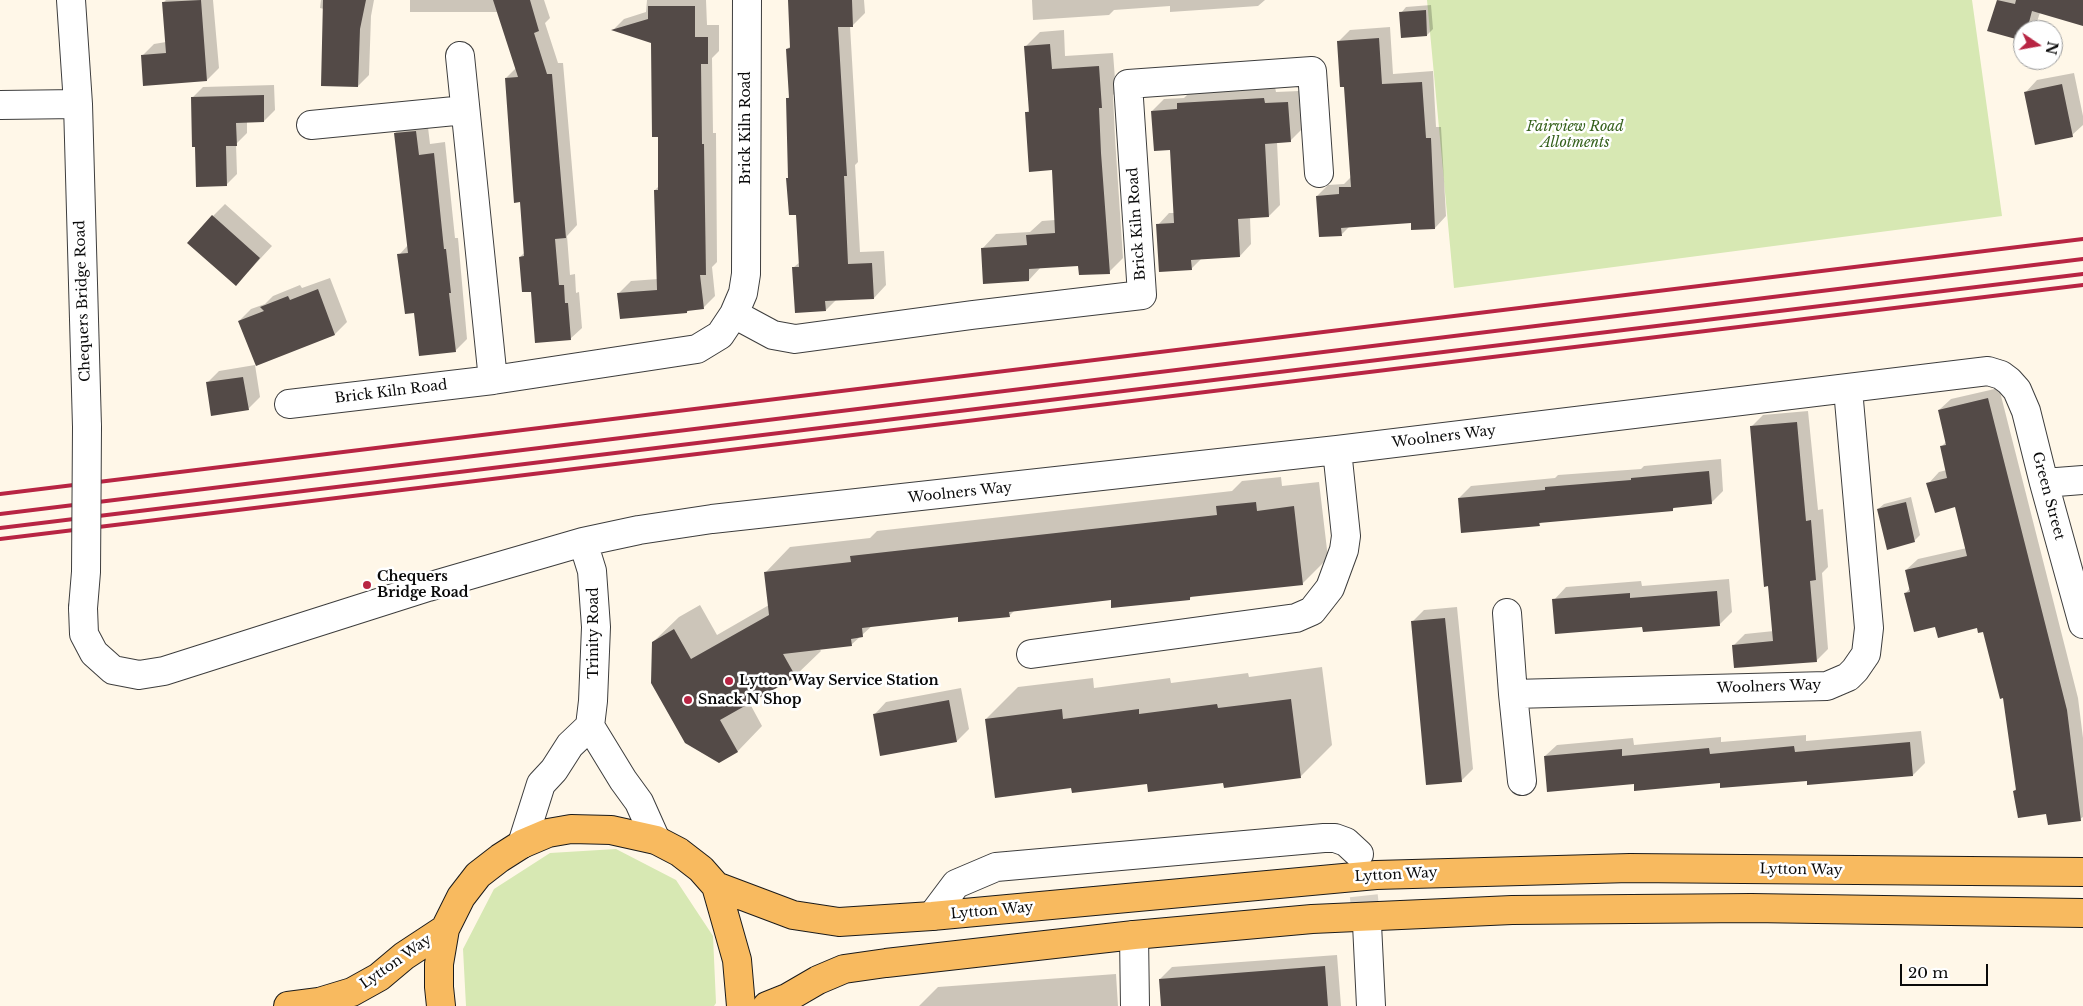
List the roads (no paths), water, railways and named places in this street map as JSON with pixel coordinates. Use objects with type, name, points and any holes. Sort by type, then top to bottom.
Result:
[{"type":"main road","name":"Lytton Way","points":[[441,1006],[438,987],[439,964],[445,929],[461,898],[478,875],[522,844],[548,833],[578,829],[611,830],[656,840],[679,852],[701,869],[716,886],[737,960],[741,1006]]},
{"type":"main road","name":"Lytton Way","points":[[716,886],[793,915],[820,920],[862,922],[1386,874],[1630,868],[2083,872]]},
{"type":"main road","points":[[767,1006],[844,969],[930,957],[1134,935],[1312,919],[1512,910],[1751,908],[2083,913]]},
{"type":"main road","name":"Lytton Way","points":[[288,1006],[318,1002],[352,992],[380,977],[404,956],[445,929]]},
{"type":"street","name":"Chequers Bridge Road","points":[[71,0],[78,104],[87,427],[86,572],[83,608],[84,634],[94,653],[113,670],[139,675],[164,671],[428,587],[583,542]]},
{"type":"street","name":"Brick Kiln Road","points":[[290,404],[494,380],[697,349],[720,335],[734,314],[743,293],[746,274],[747,0]]},
{"type":"street","points":[[460,56],[494,380]]},
{"type":"street","name":"Brick Kiln Road","points":[[734,314],[758,328],[773,334],[796,339],[972,315],[1142,295],[1128,84],[1312,71],[1319,173]]},
{"type":"street","points":[[0,105],[78,104]]},
{"type":"street","points":[[311,125],[465,110]]},
{"type":"street","name":"Woolners Way","points":[[583,542],[639,530],[712,519],[1338,450],[1848,389],[1981,371],[2001,374]]},
{"type":"street","name":"Green Street","points":[[2001,374],[2017,390],[2026,411],[2083,624]]},
{"type":"street","name":"Woolners Way","points":[[1513,694],[1827,686],[1848,677],[1866,654],[1869,628],[1848,389]]},
{"type":"street","points":[[1031,654],[1296,618],[1312,611],[1330,588],[1344,550],[1346,536],[1338,450]]},
{"type":"street","points":[[2044,484],[2083,480]]},
{"type":"street","name":"Trinity Road","points":[[583,542],[592,571],[596,628],[590,726]]},
{"type":"street","points":[[1507,613],[1522,781]]},
{"type":"street","points":[[522,844],[541,784],[554,770],[570,746],[590,726],[623,780],[639,802],[656,840]]},
{"type":"street","points":[[932,916],[956,884],[996,867],[1324,838],[1336,838],[1346,842],[1359,854]]},
{"type":"street","points":[[1367,924],[1371,1006]]},
{"type":"street","points":[[1134,935],[1135,1006]]},
{"type":"tunnel","points":[[1359,854],[1367,924]]},
{"type":"railway","points":[[0,494],[2083,239]]},
{"type":"railway","points":[[0,514],[2083,259]]},
{"type":"railway","points":[[0,528],[2083,274]]},
{"type":"railway","points":[[0,539],[2083,285]]},
{"type":"place","name":"Chequers Bridge Road","points":[[367,585]]},
{"type":"place","name":"Lytton Way Service Station","points":[[729,681]]},
{"type":"place","name":"Snack N Shop","points":[[688,700]]},
{"type":"park label","name":"Fairview Road Allotments","points":[[1575,136]]}]
